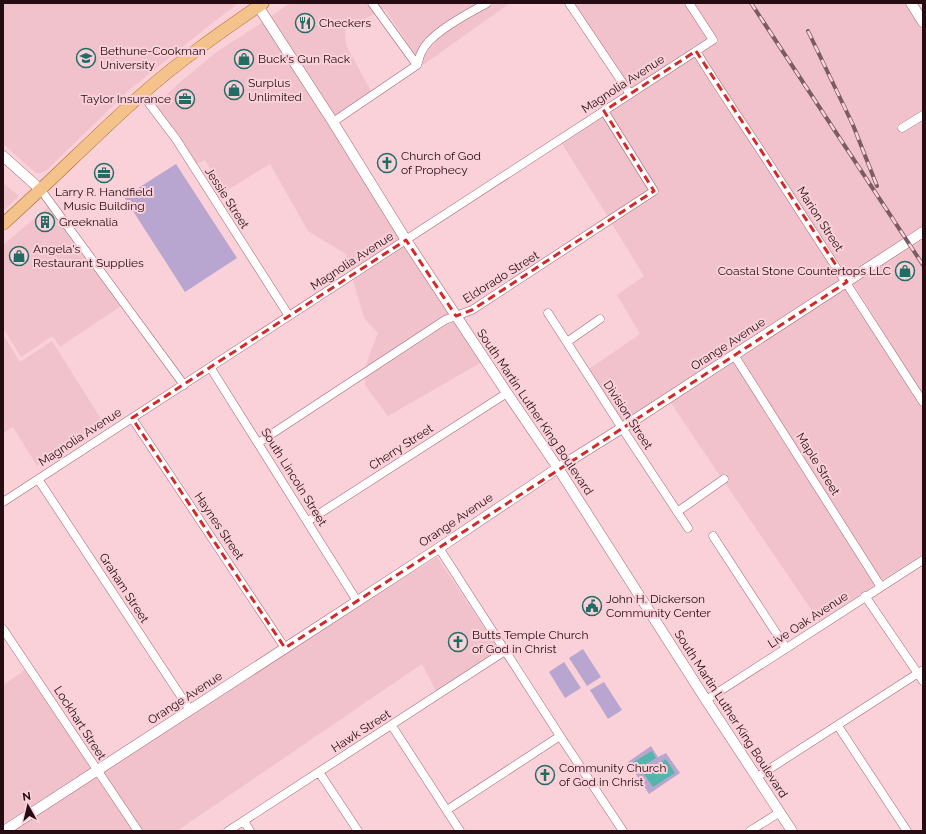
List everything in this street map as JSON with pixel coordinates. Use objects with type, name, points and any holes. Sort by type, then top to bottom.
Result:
[{"type":"main road","points":[[3,224],[142,94],[202,46],[259,4]]},
{"type":"street","points":[[372,3],[418,65]]},
{"type":"street","points":[[333,122],[418,65],[421,52],[429,42],[444,29],[487,3]]},
{"type":"street","points":[[569,3],[630,94]]},
{"type":"street","name":"Magnolia Avenue","points":[[3,502],[713,40],[689,3]]},
{"type":"street","points":[[911,3],[923,22]]},
{"type":"street","name":"South Martin Luther King Boulevard","points":[[259,4],[406,240],[558,468],[706,700],[792,831]]},
{"type":"street","name":"Marion Street","points":[[696,51],[720,91],[747,129],[847,282],[923,402]]},
{"type":"street","name":"Jessie Street","points":[[142,94],[176,140],[289,316]]},
{"type":"street","name":"Eldorado Street","points":[[258,443],[445,320],[472,310],[654,191],[604,111]]},
{"type":"street","points":[[902,128],[923,115]]},
{"type":"street","points":[[3,156],[40,190],[184,385]]},
{"type":"street","name":"Orange Avenue","points":[[4,831],[439,548],[558,468],[923,232]]},
{"type":"street","name":"Division Street","points":[[548,313],[688,528]]},
{"type":"street","points":[[567,342],[600,320]]},
{"type":"street","name":"Maple Street","points":[[734,355],[881,587]]},
{"type":"street","name":"South Lincoln Street","points":[[210,367],[357,601]]},
{"type":"street","name":"Cherry Street","points":[[308,521],[507,392]]},
{"type":"street","name":"Haynes Street","points":[[132,418],[286,648]]},
{"type":"street","name":"Graham Street","points":[[38,479],[190,710]]},
{"type":"street","points":[[677,512],[724,479]]},
{"type":"street","points":[[712,536],[786,648]]},
{"type":"street","points":[[439,548],[623,831]]},
{"type":"street","name":"Live Oak Avenue","points":[[706,700],[923,560]]},
{"type":"street","points":[[865,596],[920,672],[923,681]]},
{"type":"street","name":"Lockhart Street","points":[[3,629],[138,831]]},
{"type":"street","name":"Hawk Street","points":[[228,831],[392,726],[505,651]]},
{"type":"street","points":[[756,777],[838,726],[920,672]]},
{"type":"street","points":[[392,726],[460,831]]},
{"type":"street","points":[[838,726],[907,831]]},
{"type":"street","points":[[447,810],[560,736]]},
{"type":"street","points":[[320,772],[358,831]]},
{"type":"street","points":[[750,831],[780,812]]},
{"type":"street","points":[[244,821],[250,831]]},
{"type":"highlighted area","points":[[696,51],[847,282],[285,648],[132,418],[406,240],[456,316],[472,310],[654,191],[604,111]]},
{"type":"shaded area","name":"Bethune-Cookman University","points":[[3,3],[239,3],[128,91],[46,171],[36,173],[3,144]]},
{"type":"shaded area","points":[[290,3],[367,3],[375,14],[358,21],[345,30],[346,45],[371,91],[334,116],[270,17]]},
{"type":"shaded area","points":[[377,3],[478,3],[442,25],[426,39],[418,49],[416,56],[385,9],[382,10]]},
{"type":"shaded area","points":[[495,3],[510,3],[423,65],[422,64],[425,55],[446,32]]},
{"type":"shaded area","points":[[574,3],[684,3],[707,38],[631,88]]},
{"type":"shaded area","points":[[694,3],[906,3],[923,30],[923,110],[896,126],[900,134],[923,120],[923,227],[848,276],[724,89],[702,53],[719,41]]},
{"type":"shaded area","points":[[263,22],[330,124],[400,238],[350,271],[346,254],[308,231],[270,164],[224,192],[205,160],[196,164],[155,105],[215,53]]},
{"type":"shaded area","points":[[695,57],[717,94],[744,132],[841,280],[623,422],[589,369],[640,334],[617,295],[644,276],[612,224],[656,195],[658,189],[610,112]]},
{"type":"shaded area","points":[[603,117],[649,190],[608,217],[562,144]]},
{"type":"shaded area","points":[[176,164],[237,258],[185,292],[124,197]]},
{"type":"shaded area","points":[[3,183],[19,196],[3,211]]},
{"type":"shaded area","points":[[48,207],[121,306],[60,347],[54,338],[51,337],[21,357],[3,328],[3,245]]},
{"type":"shaded area","points":[[923,238],[923,395],[853,283]]},
{"type":"shaded area","points":[[405,246],[450,314],[443,316],[366,367],[378,333],[364,318],[353,280]]},
{"type":"shaded area","points":[[846,288],[923,410],[923,554],[882,580],[740,357]]},
{"type":"shaded area","points":[[455,322],[482,362],[388,416],[365,385],[365,378],[447,325]]},
{"type":"shaded area","points":[[3,334],[20,362],[52,341],[103,422],[37,466],[13,427],[3,433]]},
{"type":"shaded area","points":[[733,361],[875,585],[819,621],[725,483],[730,480],[726,473],[720,476],[671,403],[628,430]]},
{"type":"shaded area","points":[[437,557],[499,650],[436,691],[422,664],[177,831],[143,831],[103,772],[336,620]]},
{"type":"shaded area","points":[[583,649],[601,677],[587,686],[569,658]]},
{"type":"shaded area","points":[[564,662],[581,688],[565,698],[549,672]]},
{"type":"shaded area","points":[[25,670],[91,769],[3,826],[3,685]]},
{"type":"shaded area","points":[[604,682],[622,710],[608,719],[590,690]]},
{"type":"shaded area","points":[[651,746],[658,757],[666,753],[680,773],[649,794],[628,762]]},
{"type":"shaded area","points":[[96,777],[133,831],[12,831]]},
{"type":"water","points":[[652,751],[656,758],[636,770],[632,763]]},
{"type":"water","points":[[666,759],[675,773],[653,787],[644,774]]},
{"type":"railway","points":[[751,3],[923,265]]},
{"type":"railway","points":[[808,31],[853,125],[877,186]]},
{"type":"place","name":"Checkers","points":[[305,23]]},
{"type":"place","name":"Bethune-Cookman University","points":[[86,58]]},
{"type":"place","name":"Buck's Gun Rack","points":[[244,59]]},
{"type":"place","name":"Surplus Unlimited","points":[[234,90]]},
{"type":"place","name":"Taylor Insurance","points":[[185,99]]},
{"type":"place","name":"Church of God of Prophecy","points":[[387,163]]},
{"type":"place","name":"Larry R. Handfield Music Building","points":[[104,173]]},
{"type":"place","name":"Greeknalia","points":[[45,222]]},
{"type":"place","name":"Angela's Restaurant Supplies","points":[[19,256]]},
{"type":"place","name":"Coastal Stone Countertops LLC","points":[[905,271]]},
{"type":"place","name":"John H. Dickerson Community Center","points":[[592,606]]},
{"type":"place","name":"Butts Temple Church of God in Christ","points":[[458,642]]},
{"type":"place","name":"Community Church of God in Christ","points":[[545,775]]}]
